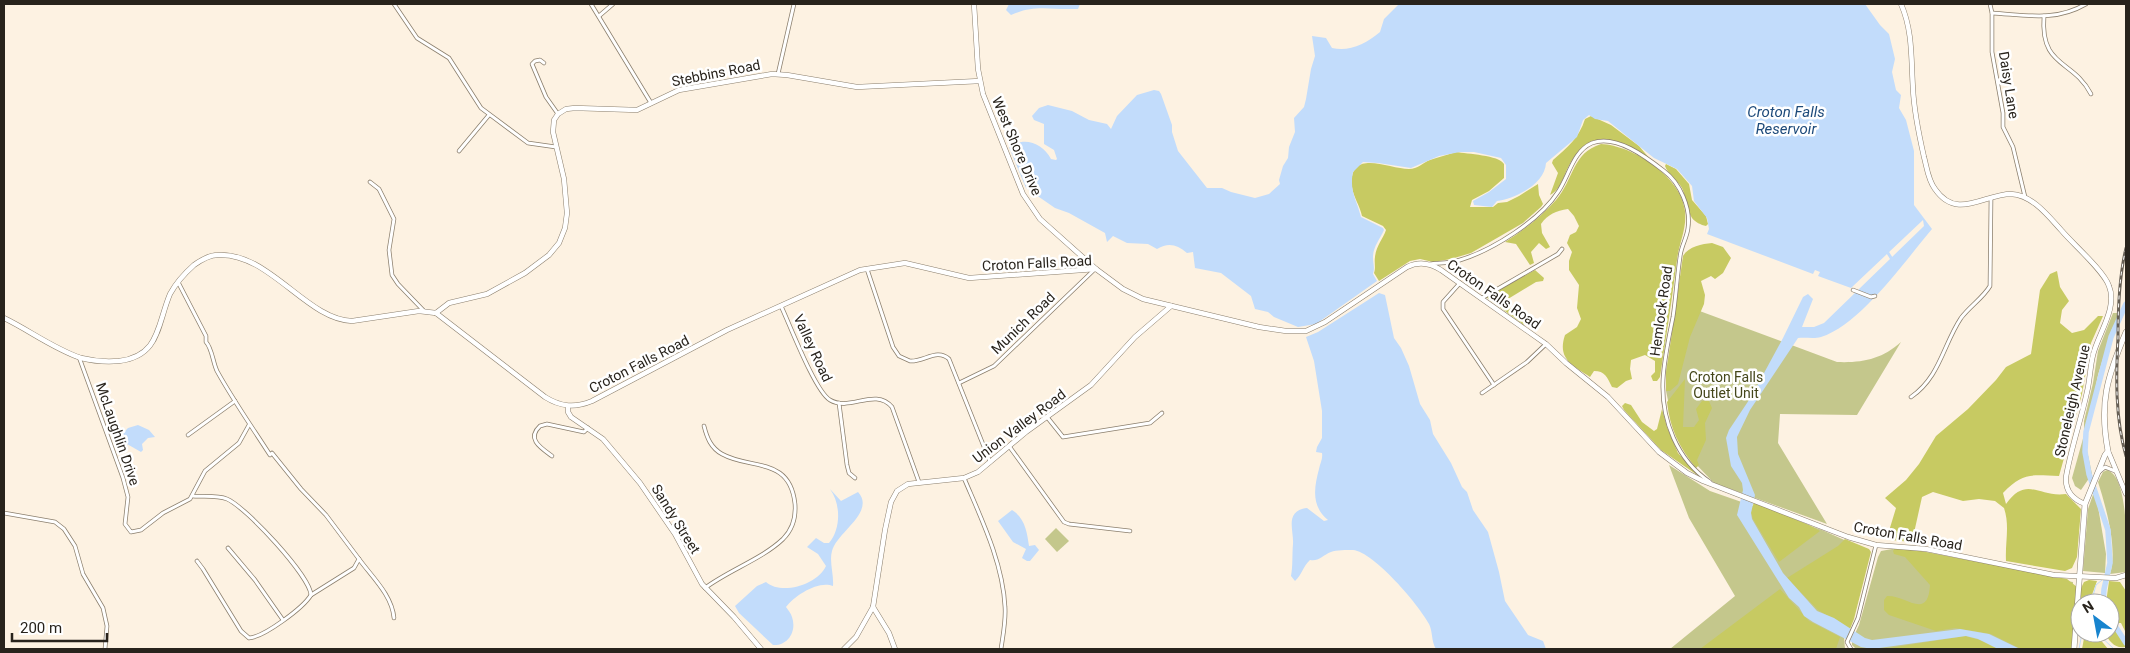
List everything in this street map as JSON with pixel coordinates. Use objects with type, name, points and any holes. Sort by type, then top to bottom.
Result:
[{"type":"main road","points":[[2074,649],[2085,504],[2108,451],[2105,433],[2106,389],[2112,366],[2126,332]]},
{"type":"street","points":[[394,4],[417,38],[449,58],[477,104],[528,143],[556,146]]},
{"type":"street","points":[[591,4],[651,103]]},
{"type":"street","points":[[599,16],[613,4]]},
{"type":"street","points":[[778,74],[794,4]]},
{"type":"street","name":"West Shore Drive","points":[[974,4],[980,81],[988,111],[1026,198],[1047,225],[1096,269]]},
{"type":"street","points":[[1901,4],[1910,31],[1914,102],[1931,182],[1938,194],[1956,204],[1974,204],[2012,194],[2025,197]]},
{"type":"street","name":"Daisy Lane","points":[[1990,4],[1992,13],[1992,52],[2003,113],[2003,123],[2013,147],[2025,197]]},
{"type":"street","points":[[1992,13],[2044,16],[2067,13],[2086,4]]},
{"type":"street","points":[[2044,16],[2043,35],[2050,52],[2058,62],[2083,80],[2091,94]]},
{"type":"street","points":[[436,314],[449,304],[487,294],[535,266],[555,248],[565,228],[567,213],[565,189],[553,124],[558,114],[546,97],[532,64],[534,61],[540,60],[544,63]]},
{"type":"street","name":"Stebbins Road","points":[[558,114],[566,109],[575,108],[637,110],[683,89],[765,74],[778,74],[857,87],[980,81]]},
{"type":"street","points":[[459,151],[489,114]]},
{"type":"street","name":"Hemlock Road","points":[[1430,264],[1467,257],[1527,224],[1553,200],[1582,150],[1598,142],[1610,141],[1627,148],[1670,176],[1678,185],[1684,199],[1688,214],[1688,229],[1680,255],[1663,380],[1664,398],[1669,428],[1678,448],[1696,470],[1716,486]]},
{"type":"street","points":[[370,182],[379,189],[394,219],[388,250],[392,275],[424,311]]},
{"type":"street","name":"Stoneleigh Avenue","points":[[2025,197],[2040,209],[2103,276],[2110,286],[2106,321],[2093,352],[2087,394],[2066,477],[2066,488],[2070,495],[2075,500],[2085,504]]},
{"type":"street","points":[[1911,396],[1924,388],[1932,377],[1962,317],[1990,286],[1991,199]]},
{"type":"street","points":[[1482,298],[1558,254],[1562,249]]},
{"type":"street","points":[[4,318],[79,357],[114,361],[131,358],[143,353],[153,341],[170,296],[178,282],[201,260],[214,255],[224,255],[240,258],[257,266],[336,318],[352,321],[424,311],[436,314],[545,397],[568,406]]},
{"type":"street","name":"Croton Falls Road","points":[[568,406],[576,406],[592,401],[727,330],[844,276],[867,269],[904,263],[969,278],[1096,269],[1132,294],[1171,306],[1259,327],[1286,331],[1306,331],[1325,322],[1407,267],[1420,263],[1430,264],[1482,298],[1546,344],[1608,398],[1666,458],[1695,478],[1832,532],[1876,545],[1926,549],[2037,572],[2079,577],[2125,577]]},
{"type":"street","points":[[867,269],[885,326],[897,354],[908,360],[915,361],[934,355],[944,355],[951,362],[990,462]]},
{"type":"street","name":"Munich Road","points":[[959,383],[994,366],[1096,269]]},
{"type":"street","points":[[178,282],[206,336],[206,342],[209,345],[215,366],[250,425],[270,454],[272,453],[278,458],[301,489],[326,515],[359,559],[389,600],[394,618]]},
{"type":"street","points":[[1460,283],[1443,302],[1443,309],[1494,385]]},
{"type":"street","points":[[1853,290],[1871,297],[1875,296]]},
{"type":"street","name":"Valley Road","points":[[781,306],[820,390],[830,400],[838,403]]},
{"type":"street","name":"Union Valley Road","points":[[844,649],[856,637],[873,607],[880,552],[891,502],[900,488],[919,482],[964,478],[973,475],[1026,432],[1091,385],[1135,337],[1171,306]]},
{"type":"street","points":[[1482,393],[1527,362],[1546,344]]},
{"type":"street","name":"McLaughlin Drive","points":[[79,357],[123,478],[128,497],[125,521],[129,530],[133,532],[141,530],[163,513],[182,504],[192,496]]},
{"type":"street","points":[[855,478],[849,473],[847,465],[838,403],[874,398],[890,404],[897,416],[919,482]]},
{"type":"street","points":[[188,435],[235,401]]},
{"type":"street","name":"Sandy Street","points":[[568,406],[568,412],[572,417],[607,443],[648,494],[675,534],[693,570],[705,588],[734,617],[761,649]]},
{"type":"street","points":[[1047,417],[1063,437],[1150,422],[1162,413]]},
{"type":"street","points":[[552,456],[535,442],[535,432],[540,426],[548,424],[584,432],[588,428]]},
{"type":"street","points":[[250,425],[239,443],[204,471],[192,496],[222,498],[243,510],[298,568],[306,581],[310,595]]},
{"type":"street","points":[[704,426],[710,443],[721,454],[764,465],[778,472],[791,490],[795,507],[791,526],[781,540],[705,588]]},
{"type":"street","points":[[1009,446],[1064,522],[1130,531]]},
{"type":"street","points":[[2108,451],[2126,494]]},
{"type":"street","points":[[2098,474],[2103,468],[2108,467],[2116,472]]},
{"type":"street","points":[[964,478],[989,542],[1002,585],[1005,608],[1001,649]]},
{"type":"street","points":[[4,514],[55,522],[64,529],[75,546],[83,574],[103,608],[107,628],[105,649]]},
{"type":"street","points":[[1851,649],[1848,640],[1871,571],[1876,545]]},
{"type":"street","points":[[228,548],[255,580],[284,620]]},
{"type":"street","points":[[197,561],[236,624],[246,636],[255,637],[301,608],[310,595],[354,568],[359,559]]},
{"type":"street","points":[[873,607],[890,633],[895,649]]},
{"type":"green space","name":"Croton Falls Outlet Unit","points":[[1678,303],[1837,362],[1855,362],[1872,359],[1894,348],[1901,342],[1857,415],[1780,414],[1778,443],[1827,524],[1714,483],[1691,459],[1669,405],[1666,391],[1666,371]]},
{"type":"green space","points":[[2113,313],[2121,313],[2112,329],[2098,375],[2085,441],[2092,474],[2081,490],[2075,486],[2072,478],[2084,435],[2084,421],[2098,351]]},
{"type":"green space","points":[[1669,465],[1710,491],[1822,530],[1869,551],[1852,618],[1844,636],[1845,649],[1670,649],[1735,596],[1689,518]]},
{"type":"green space","points":[[2107,470],[2114,476],[2120,486],[2126,533],[2126,572],[2110,574],[2113,553],[2112,540],[2098,482],[2103,472]]},
{"type":"green space","points":[[2095,489],[2106,554],[2105,573],[2083,571],[2088,509]]},
{"type":"green space","points":[[1056,528],[1069,541],[1057,552],[1045,539]]},
{"type":"green space","points":[[1892,549],[1912,551],[2025,575],[2073,582],[2072,593],[2070,593],[2067,649],[1856,649],[1852,645],[1852,640],[1859,625],[1881,551]]},
{"type":"shaded area","points":[[1591,116],[1611,125],[1639,146],[1650,159],[1612,141],[1591,141],[1582,147],[1573,158],[1559,186],[1550,195],[1558,173],[1552,163],[1553,160],[1572,142],[1580,132],[1585,119]]},
{"type":"shaded area","points":[[1601,144],[1627,150],[1654,165],[1675,186],[1682,198],[1685,211],[1685,224],[1678,254],[1660,377],[1657,381],[1653,381],[1651,376],[1655,372],[1655,361],[1645,355],[1631,360],[1632,379],[1617,388],[1612,387],[1601,372],[1594,371],[1590,377],[1577,369],[1565,356],[1563,350],[1565,335],[1577,327],[1581,319],[1577,308],[1579,285],[1569,270],[1572,252],[1567,243],[1570,235],[1576,232],[1579,226],[1574,216],[1568,209],[1553,213],[1546,218],[1541,224],[1542,233],[1550,247],[1546,249],[1539,243],[1531,252],[1534,263],[1530,265],[1516,244],[1505,242],[1532,223],[1556,200],[1579,160],[1591,148]]},
{"type":"shaded area","points":[[1456,152],[1490,157],[1504,164],[1504,178],[1489,191],[1472,200],[1470,207],[1493,207],[1498,203],[1507,202],[1519,196],[1538,184],[1539,195],[1543,204],[1523,223],[1471,253],[1433,262],[1420,259],[1410,261],[1379,281],[1374,273],[1375,257],[1386,230],[1383,226],[1362,216],[1352,187],[1352,175],[1356,167],[1372,163],[1412,169],[1430,160]]},
{"type":"shaded area","points":[[1666,164],[1676,169],[1689,184],[1692,200],[1706,216],[1708,224],[1706,226],[1692,218],[1682,188],[1668,172]]},
{"type":"shaded area","points":[[1712,243],[1723,247],[1731,258],[1723,273],[1715,279],[1711,276],[1701,281],[1705,295],[1704,304],[1690,337],[1678,384],[1670,391],[1666,391],[1666,374],[1683,256],[1692,248]]},
{"type":"shaded area","points":[[1535,270],[1544,278],[1543,281],[1536,282],[1503,302],[1525,320],[1524,325],[1486,297]]},
{"type":"shaded area","points":[[2057,271],[2060,287],[2069,301],[2062,310],[2060,323],[2072,333],[2084,330],[2098,316],[2103,316],[2091,343],[2082,394],[2059,476],[2028,476],[2016,481],[2003,493],[2006,504],[2014,495],[2027,489],[2066,494],[2081,509],[2077,557],[2072,568],[2065,571],[2006,561],[2006,515],[2004,508],[1995,501],[1979,499],[1963,501],[1933,492],[1922,497],[1912,542],[1891,540],[1889,531],[1896,508],[1885,498],[1906,480],[1919,464],[1936,436],[1968,409],[2006,367],[2031,354],[2040,290],[2050,274]]},
{"type":"shaded area","points":[[1685,379],[1683,427],[1694,427],[1699,420],[1696,409],[1702,401],[1709,401],[1712,408],[1705,423],[1706,440],[1697,460],[1699,465],[1696,468],[1676,437],[1670,421],[1667,402]]},
{"type":"shaded area","points":[[1625,403],[1631,405],[1642,422],[1654,431],[1657,429],[1662,409],[1678,453],[1700,477],[1661,450],[1624,410],[1622,406]]},
{"type":"shaded area","points":[[1754,502],[1820,531],[1779,562],[1753,519],[1751,512]]},
{"type":"shaded area","points":[[1845,539],[1869,549],[1871,552],[1850,629],[1818,610],[1787,578],[1838,546]]},
{"type":"shaded area","points":[[1895,548],[1921,551],[2067,579],[2077,587],[2077,593],[2070,593],[2070,643],[2072,643],[2072,649],[2021,649],[1991,634],[1955,628],[1936,631],[1889,615],[1884,610],[1884,600],[1887,596],[1921,604],[1925,602],[1928,596],[1930,585],[1905,557],[1894,554]]},
{"type":"shaded area","points":[[2089,580],[2097,581],[2093,593],[2081,593],[2084,582]]},
{"type":"shaded area","points":[[2109,581],[2120,582],[2126,591],[2126,633],[2120,623],[2120,593],[2107,593]]},
{"type":"shaded area","points":[[1780,589],[1809,621],[1840,637],[1836,649],[1700,649]]},
{"type":"shaded area","points":[[1965,636],[1987,642],[1999,649],[1883,649]]},
{"type":"shaded area","points":[[2120,637],[2126,646],[2118,647],[2112,643],[2120,643]]},
{"type":"shaded area","points":[[2083,643],[2103,643],[2108,649],[2082,649]]},
{"type":"water","points":[[1009,4],[1080,4],[1078,9],[1035,9],[1011,15],[1006,10]]},
{"type":"water","name":"Croton Falls Reservoir","points":[[1399,4],[1865,4],[1889,34],[1895,59],[1892,72],[1896,90],[1901,95],[1899,108],[1906,120],[1914,151],[1914,205],[1932,229],[1881,291],[1851,320],[1821,337],[1798,338],[1750,410],[1737,437],[1738,454],[1755,495],[1751,513],[1752,519],[1783,573],[1817,611],[1834,618],[1865,638],[1872,640],[1960,629],[1989,634],[2020,649],[1998,649],[1978,639],[1966,636],[1872,649],[1861,647],[1804,616],[1799,607],[1789,598],[1737,515],[1743,490],[1742,483],[1731,466],[1726,438],[1729,430],[1751,397],[1803,297],[1808,294],[1813,299],[1802,327],[1814,327],[1824,323],[1924,226],[1923,220],[1851,288],[1818,276],[1820,272],[1815,270],[1813,274],[1707,234],[1709,229],[1707,218],[1694,201],[1692,186],[1677,169],[1654,158],[1608,121],[1595,119],[1589,115],[1583,120],[1577,137],[1546,163],[1544,171],[1535,184],[1520,194],[1497,201],[1492,207],[1474,205],[1473,201],[1506,179],[1506,165],[1501,158],[1474,152],[1460,152],[1439,156],[1411,168],[1363,162],[1353,172],[1352,185],[1361,217],[1384,230],[1373,253],[1373,274],[1377,281],[1316,324],[1298,327],[1274,317],[1268,312],[1255,309],[1251,296],[1221,273],[1195,268],[1193,252],[1187,253],[1173,245],[1157,249],[1148,244],[1127,243],[1113,236],[1107,242],[1105,233],[1069,213],[1055,208],[1026,188],[1009,147],[1021,142],[1033,143],[1048,153],[1051,159],[1057,159],[1054,150],[1044,144],[1044,124],[1034,120],[1032,116],[1039,108],[1048,105],[1072,111],[1089,120],[1107,124],[1111,129],[1117,116],[1137,95],[1154,90],[1159,91],[1161,94],[1172,125],[1172,132],[1178,151],[1207,188],[1222,188],[1255,198],[1269,194],[1280,184],[1279,180],[1283,166],[1288,158],[1289,147],[1295,132],[1294,118],[1304,107],[1315,56],[1312,36],[1326,38],[1332,48],[1345,49],[1357,46],[1380,32],[1384,19]]},
{"type":"water","points":[[1379,293],[1385,295],[1394,338],[1409,366],[1420,404],[1430,420],[1433,434],[1451,463],[1462,487],[1467,492],[1473,510],[1488,532],[1505,601],[1528,635],[1543,641],[1546,649],[1436,649],[1429,624],[1406,593],[1384,569],[1362,553],[1353,550],[1333,551],[1318,559],[1310,560],[1295,581],[1291,576],[1292,522],[1295,513],[1307,508],[1324,521],[1328,520],[1319,509],[1315,496],[1322,457],[1322,453],[1316,452],[1322,438],[1322,411],[1314,361],[1306,337],[1318,332]]},
{"type":"water","points":[[138,425],[149,430],[155,437],[148,438],[142,444],[143,450],[141,452],[127,444],[123,433],[128,428]]},
{"type":"water","points":[[830,489],[841,501],[858,492],[862,499],[862,507],[854,522],[835,544],[832,551],[833,586],[821,585],[814,587],[790,602],[786,607],[792,617],[792,632],[790,637],[783,643],[773,645],[739,613],[735,606],[757,586],[766,582],[781,588],[790,588],[808,583],[822,572],[826,566],[818,554],[807,547],[816,538],[824,543],[829,543],[836,531],[838,509]]},
{"type":"water","points":[[1012,510],[1023,521],[1029,546],[1035,545],[1039,550],[1030,561],[1022,558],[1026,549],[1013,542],[998,521]]},
{"type":"waterway","points":[[1888,253],[1893,261]]},
{"type":"waterway","points":[[2104,593],[2110,563],[2108,530],[2089,474],[2085,452],[2086,432],[2111,337],[2126,304]]},
{"type":"waterway","points":[[2094,593],[2096,585],[2102,580]]},
{"type":"waterway","points":[[2120,634],[2126,643]]},
{"type":"waterway","points":[[2079,649],[2080,643]]},
{"type":"waterway","points":[[2108,643],[2114,649]]},
{"type":"railway","points":[[2126,248],[2119,292],[2117,382],[2118,412],[2126,456]]}]
